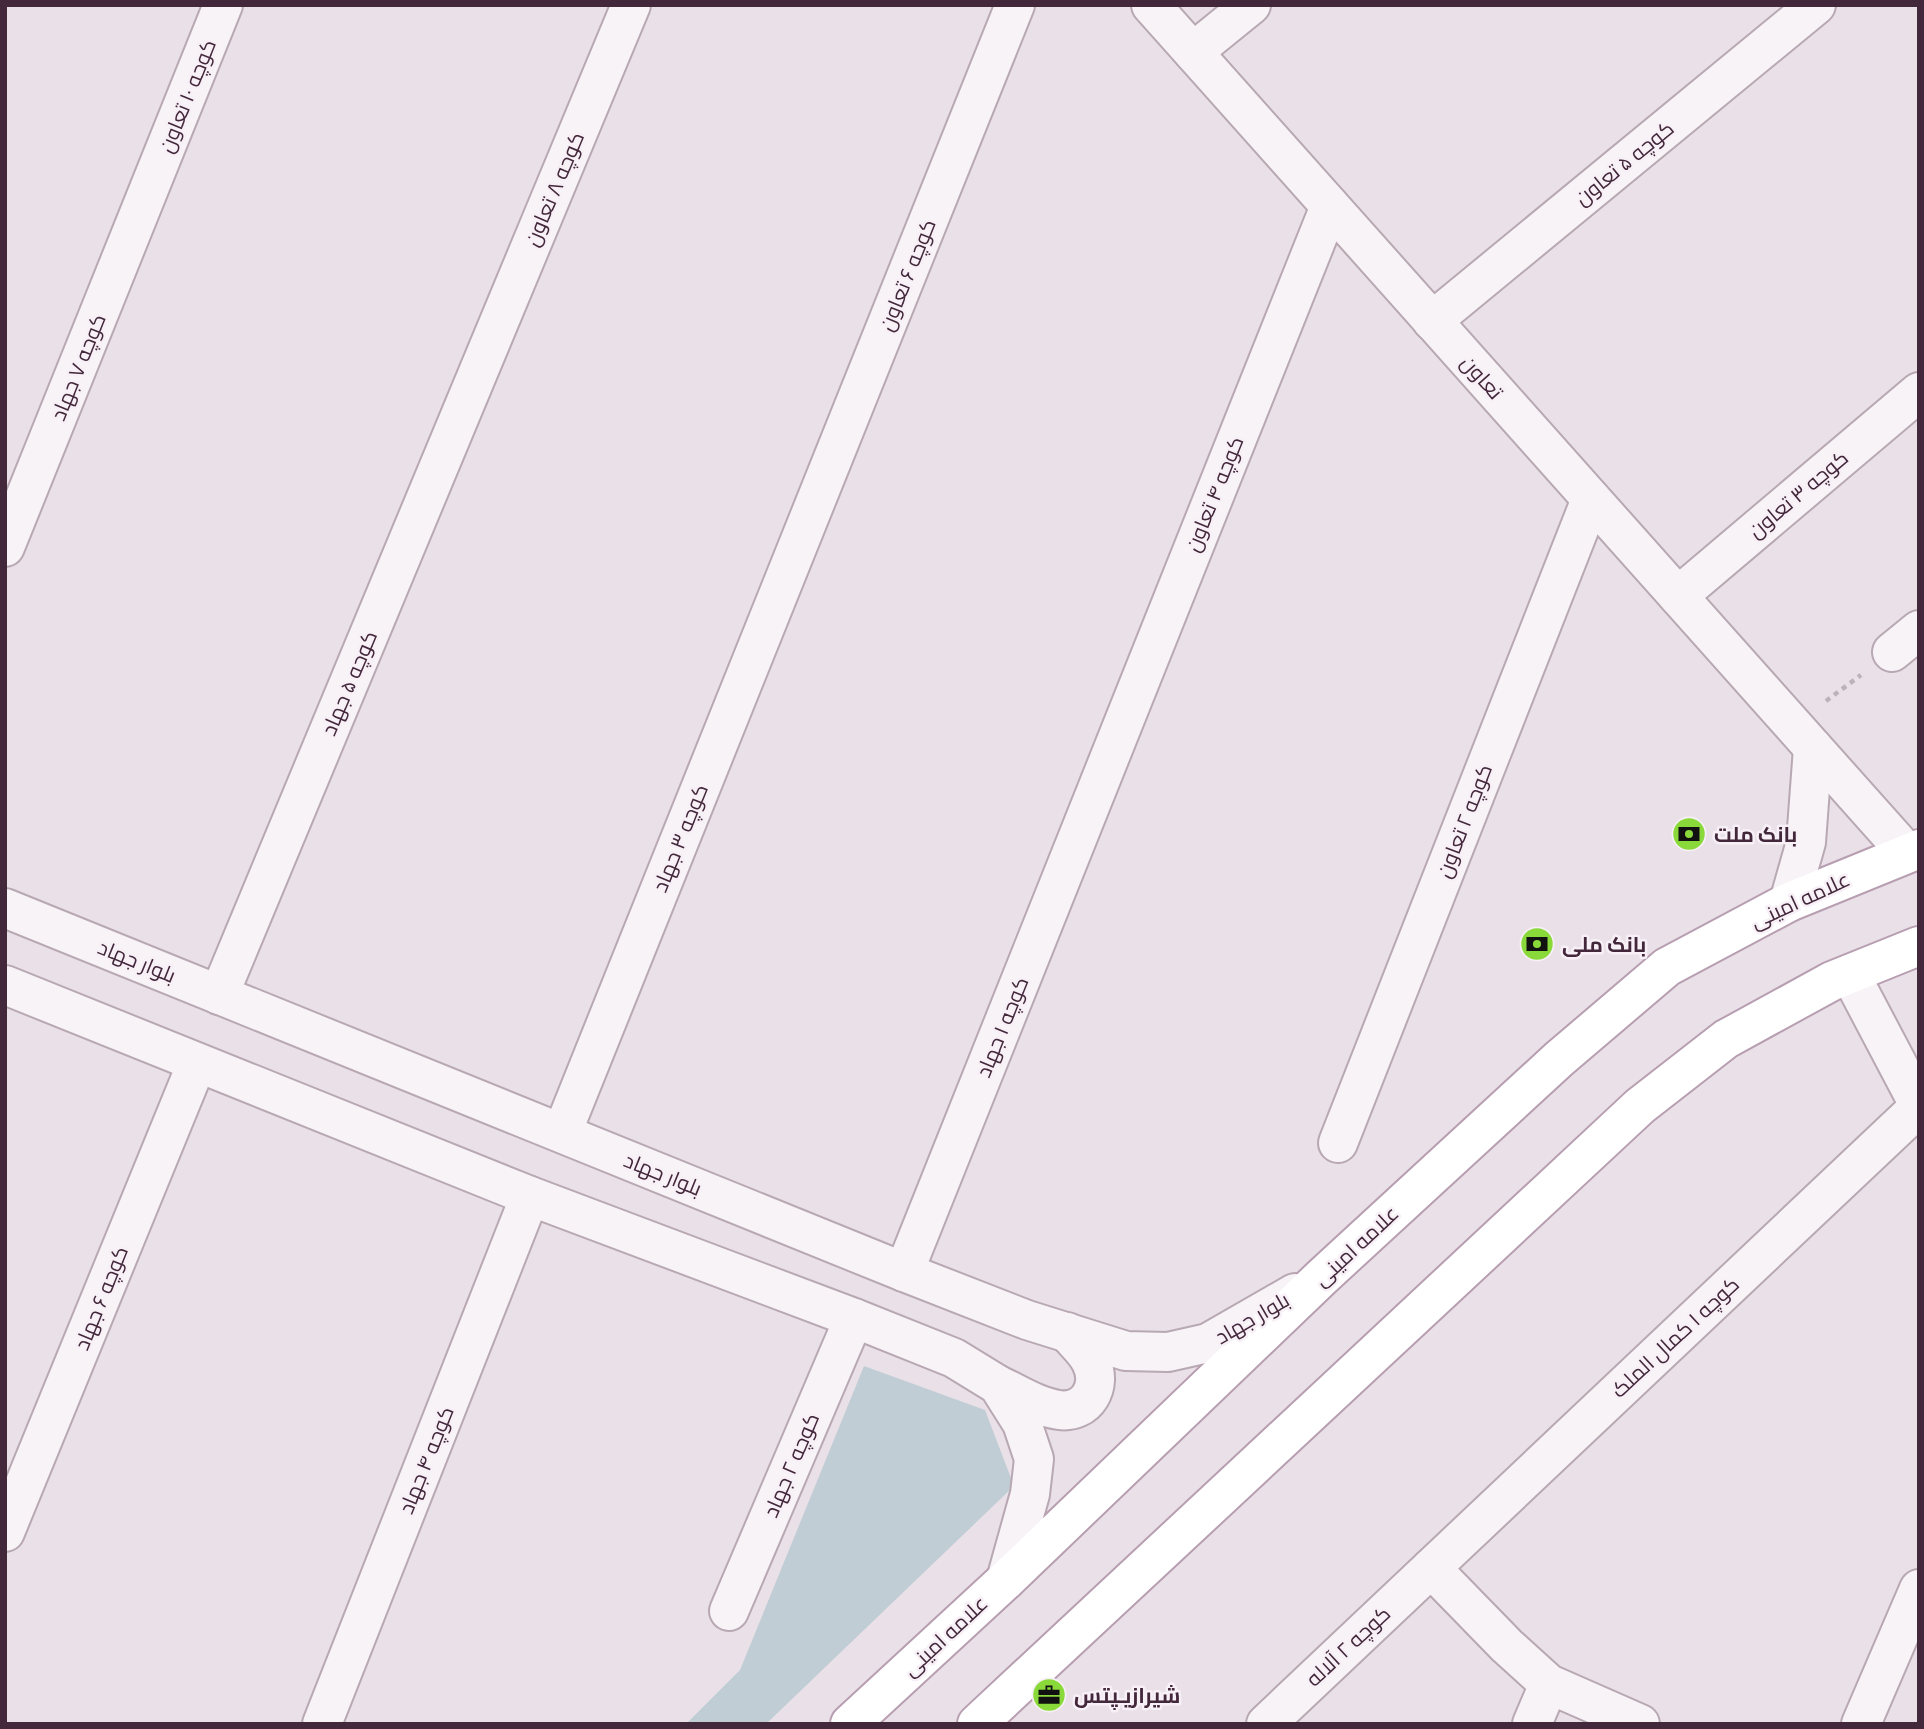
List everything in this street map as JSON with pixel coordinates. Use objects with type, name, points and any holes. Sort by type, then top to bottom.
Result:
[{"type":"main road","name":"علامه امینی","points":[[850,1724],[1006,1580],[1321,1278],[1559,1059],[1667,967],[1789,902],[1913,851]]},
{"type":"main road","points":[[977,1724],[1640,1105],[1726,1038],[1832,981],[1919,946]]},
{"type":"street","name":"کوچه ۱۰ تعاون","points":[[150,187],[223,5]]},
{"type":"street","name":"کوچه ۸ تعاون","points":[[478,372],[631,5]]},
{"type":"street","name":"کوچه ۶ تعاون","points":[[799,544],[1015,5]]},
{"type":"street","name":"تعاون","points":[[1151,5],[1803,737],[1913,851]]},
{"type":"street","points":[[1193,52],[1251,5]]},
{"type":"street","name":"کوچه ۵ تعاون","points":[[1432,321],[1816,5]]},
{"type":"street","name":"کوچه ۷ جهاد","points":[[5,547],[150,187]]},
{"type":"street","name":"کوچه ۴ تعاون","points":[[1099,783],[1330,206]]},
{"type":"street","name":"کوچه ۵ جهاد","points":[[219,995],[478,372]]},
{"type":"street","name":"کوچه ۳ تعاون","points":[[1678,596],[1913,409]]},
{"type":"street","name":"کوچه ۲ تعاون","points":[[1338,1143],[1591,499]]},
{"type":"street","name":"کوچه ۳ جهاد","points":[[562,1133],[799,544]]},
{"type":"street","points":[[1789,902],[1806,842],[1803,737]]},
{"type":"street","name":"کوچه ۱ جهاد","points":[[905,1272],[1099,783]]},
{"type":"street","name":"بلوار جهاد","points":[[5,908],[905,1272],[1027,1320],[1126,1351],[1168,1352],[1208,1343],[1321,1278]]},
{"type":"street","name":"کوچه ۱ کمال الملک","points":[[1431,1568],[1919,1106],[1850,974]]},
{"type":"street","points":[[5,985],[530,1196],[954,1358],[998,1385],[1044,1407],[1063,1411],[1080,1407],[1092,1396],[1096,1375],[1090,1360],[1067,1332]]},
{"type":"street","name":"کوچه ۶ جهاد","points":[[5,1532],[197,1063]]},
{"type":"street","name":"کوچه ۴ جهاد","points":[[322,1724],[530,1196]]},
{"type":"street","name":"کوچه ۲ جهاد","points":[[729,1611],[854,1318]]},
{"type":"street","points":[[998,1385],[1022,1423],[1034,1459],[1030,1494],[1006,1580]]},
{"type":"street","points":[[1431,1568],[1507,1646],[1549,1684],[1640,1724]]},
{"type":"street","name":"کوچه ۲ آلاله","points":[[1266,1724],[1431,1568]]},
{"type":"street","points":[[1861,1724],[1919,1589]]},
{"type":"street","points":[[1532,1724],[1549,1684]]},
{"type":"path","points":[[1803,737],[1905,641]]},
{"type":"shaded area","points":[[864,1366],[985,1410],[1014,1486],[766,1724],[686,1724],[740,1670]]},
{"type":"place","name":"بانک ملت","points":[[1689,834]]},
{"type":"place","name":"بانک ملی","points":[[1537,944]]},
{"type":"place","name":"شیرازیـپتس","points":[[1049,1695]]}]
